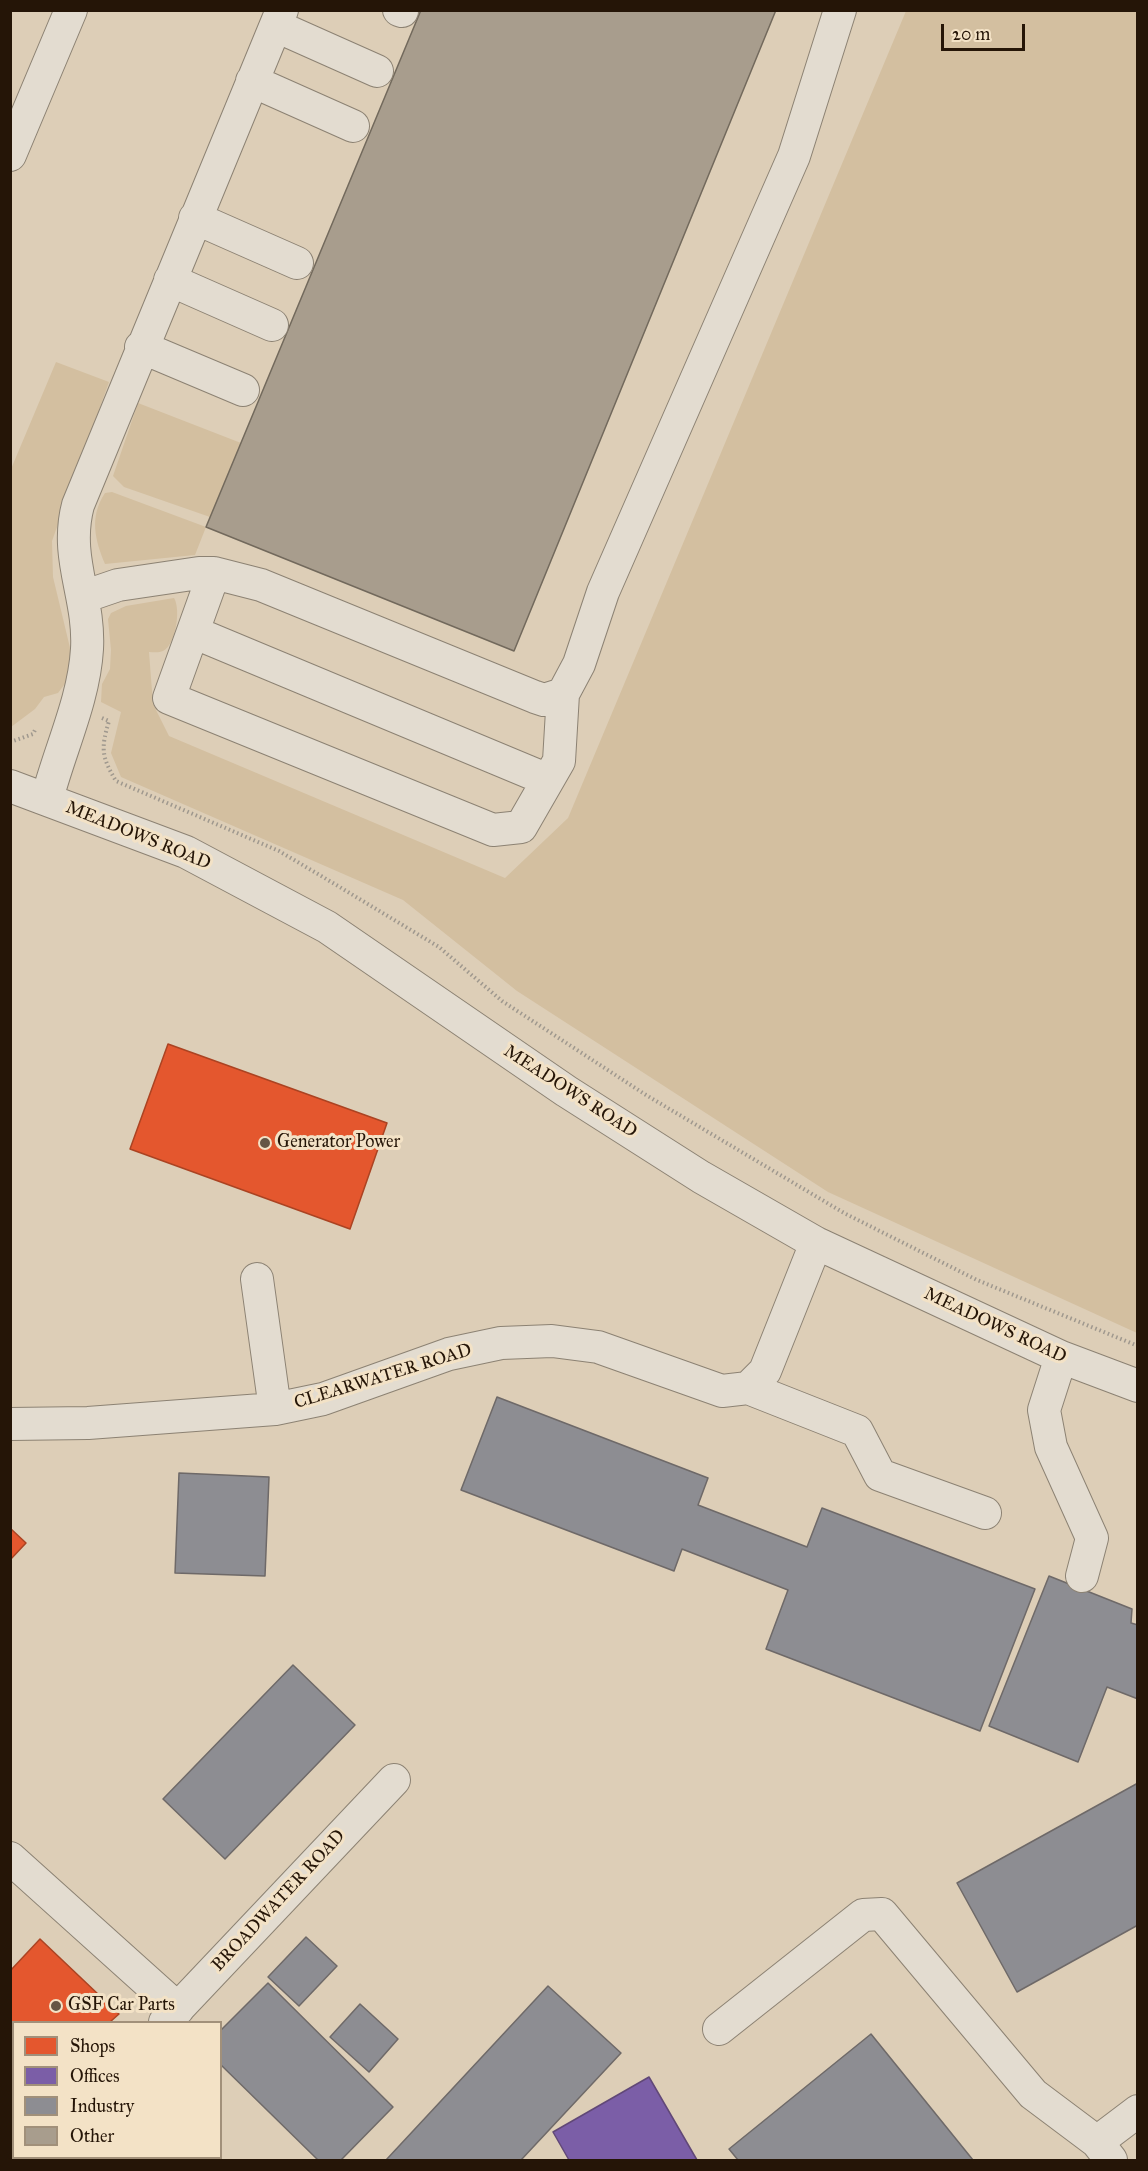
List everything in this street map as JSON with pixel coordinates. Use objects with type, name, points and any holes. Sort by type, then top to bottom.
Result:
[{"type":"street","points":[[10,155],[71,10]]},
{"type":"street","points":[[214,573],[169,698],[306,756],[493,830],[521,827],[559,761],[562,694],[579,664],[603,592],[794,156],[840,10]]},
{"type":"street","points":[[47,799],[85,672],[87,646],[83,597],[75,570],[72,527],[84,485],[279,18],[377,71]]},
{"type":"street","points":[[252,81],[353,126]]},
{"type":"street","points":[[195,218],[297,263]]},
{"type":"street","points":[[170,280],[272,325]]},
{"type":"street","points":[[141,347],[243,390]]},
{"type":"street","points":[[83,597],[118,585],[214,573],[261,585],[535,698],[544,700],[562,694]]},
{"type":"street","points":[[193,632],[548,780]]},
{"type":"street","name":"MEADOWS ROAD","points":[[10,786],[186,852],[327,927],[566,1091],[701,1177],[816,1243],[1061,1357],[1137,1386]]},
{"type":"street","points":[[748,1388],[765,1371],[816,1243]]},
{"type":"street","points":[[257,1279],[275,1409]]},
{"type":"street","name":"CLEARWATER ROAD","points":[[10,1424],[88,1423],[275,1409],[323,1399],[449,1354],[501,1343],[552,1341],[598,1347],[722,1391],[748,1388],[857,1431],[880,1475],[986,1513]]},
{"type":"street","points":[[1061,1357],[1044,1410],[1051,1447],[1092,1538],[1082,1576]]},
{"type":"street","name":"BROADWATER ROAD","points":[[171,2016],[394,1780]]},
{"type":"street","points":[[12,1862],[171,2016]]},
{"type":"street","points":[[718,2029],[863,1915],[882,1914],[1033,2094],[1104,2151],[1137,2111]]},
{"type":"path","name":"MEADOWS ROAD","points":[[109,721],[102,746],[106,764],[116,781],[279,851],[333,883],[439,947],[502,1001],[646,1095],[843,1213],[977,1280],[1137,1346]]},
{"type":"path","points":[[10,742],[33,734],[37,726]]},
{"type":"shaded area","points":[[906,11],[1137,11],[1137,1333],[828,1192],[517,991],[403,900],[121,777],[111,753],[121,712],[101,702],[102,684],[110,669],[108,619],[111,613],[126,606],[174,598],[177,618],[171,642],[163,651],[149,652],[153,704],[169,736],[505,878],[568,818]]},
{"type":"shaded area","points":[[56,362],[109,382],[52,541],[53,577],[71,652],[67,681],[58,693],[44,697],[35,709],[11,727],[11,469]]},
{"type":"shaded area","points":[[138,403],[241,443],[210,517],[124,487],[113,476]]},
{"type":"shaded area","points":[[112,492],[206,527],[195,555],[105,564],[96,537],[95,520],[105,493]]},
{"type":"building: Shops","points":[[168,1044],[387,1123],[350,1229],[130,1149]]},
{"type":"building: Shops","points":[[10,1528],[26,1543],[10,1560]]},
{"type":"building: Shops","points":[[40,1939],[119,2014],[111,2021],[12,2021],[12,2128],[10,2129],[10,1971]]},
{"type":"building: Offices","points":[[649,2077],[697,2160],[569,2160],[553,2132]]},
{"type":"building: Industry","points":[[497,1397],[708,1478],[698,1505],[807,1547],[822,1508],[1035,1589],[980,1731],[766,1649],[788,1590],[682,1549],[674,1571],[461,1490]]},
{"type":"building: Industry","points":[[179,1473],[269,1477],[265,1576],[175,1573]]},
{"type":"building: Industry","points":[[1049,1576],[1132,1609],[1131,1623],[1138,1625],[1138,1699],[1107,1687],[1078,1762],[989,1726]]},
{"type":"building: Industry","points":[[293,1665],[355,1725],[225,1859],[163,1799]]},
{"type":"building: Industry","points":[[1138,1783],[1138,1925],[1017,1992],[957,1883]]},
{"type":"building: Industry","points":[[306,1937],[337,1966],[299,2006],[268,1977]]},
{"type":"building: Industry","points":[[268,1983],[393,2107],[341,2160],[318,2160],[222,2066],[222,2029]]},
{"type":"building: Industry","points":[[548,1986],[621,2053],[521,2160],[386,2160]]},
{"type":"building: Industry","points":[[360,2004],[398,2039],[369,2072],[330,2037]]},
{"type":"building: Industry","points":[[871,2034],[973,2160],[738,2160],[729,2149]]},
{"type":"building: Other","points":[[421,10],[776,10],[514,651],[206,527]]},
{"type":"place","name":"Generator Power","points":[[265,1143]]},
{"type":"place","name":"GSF Car Parts","points":[[56,2006]]}]
